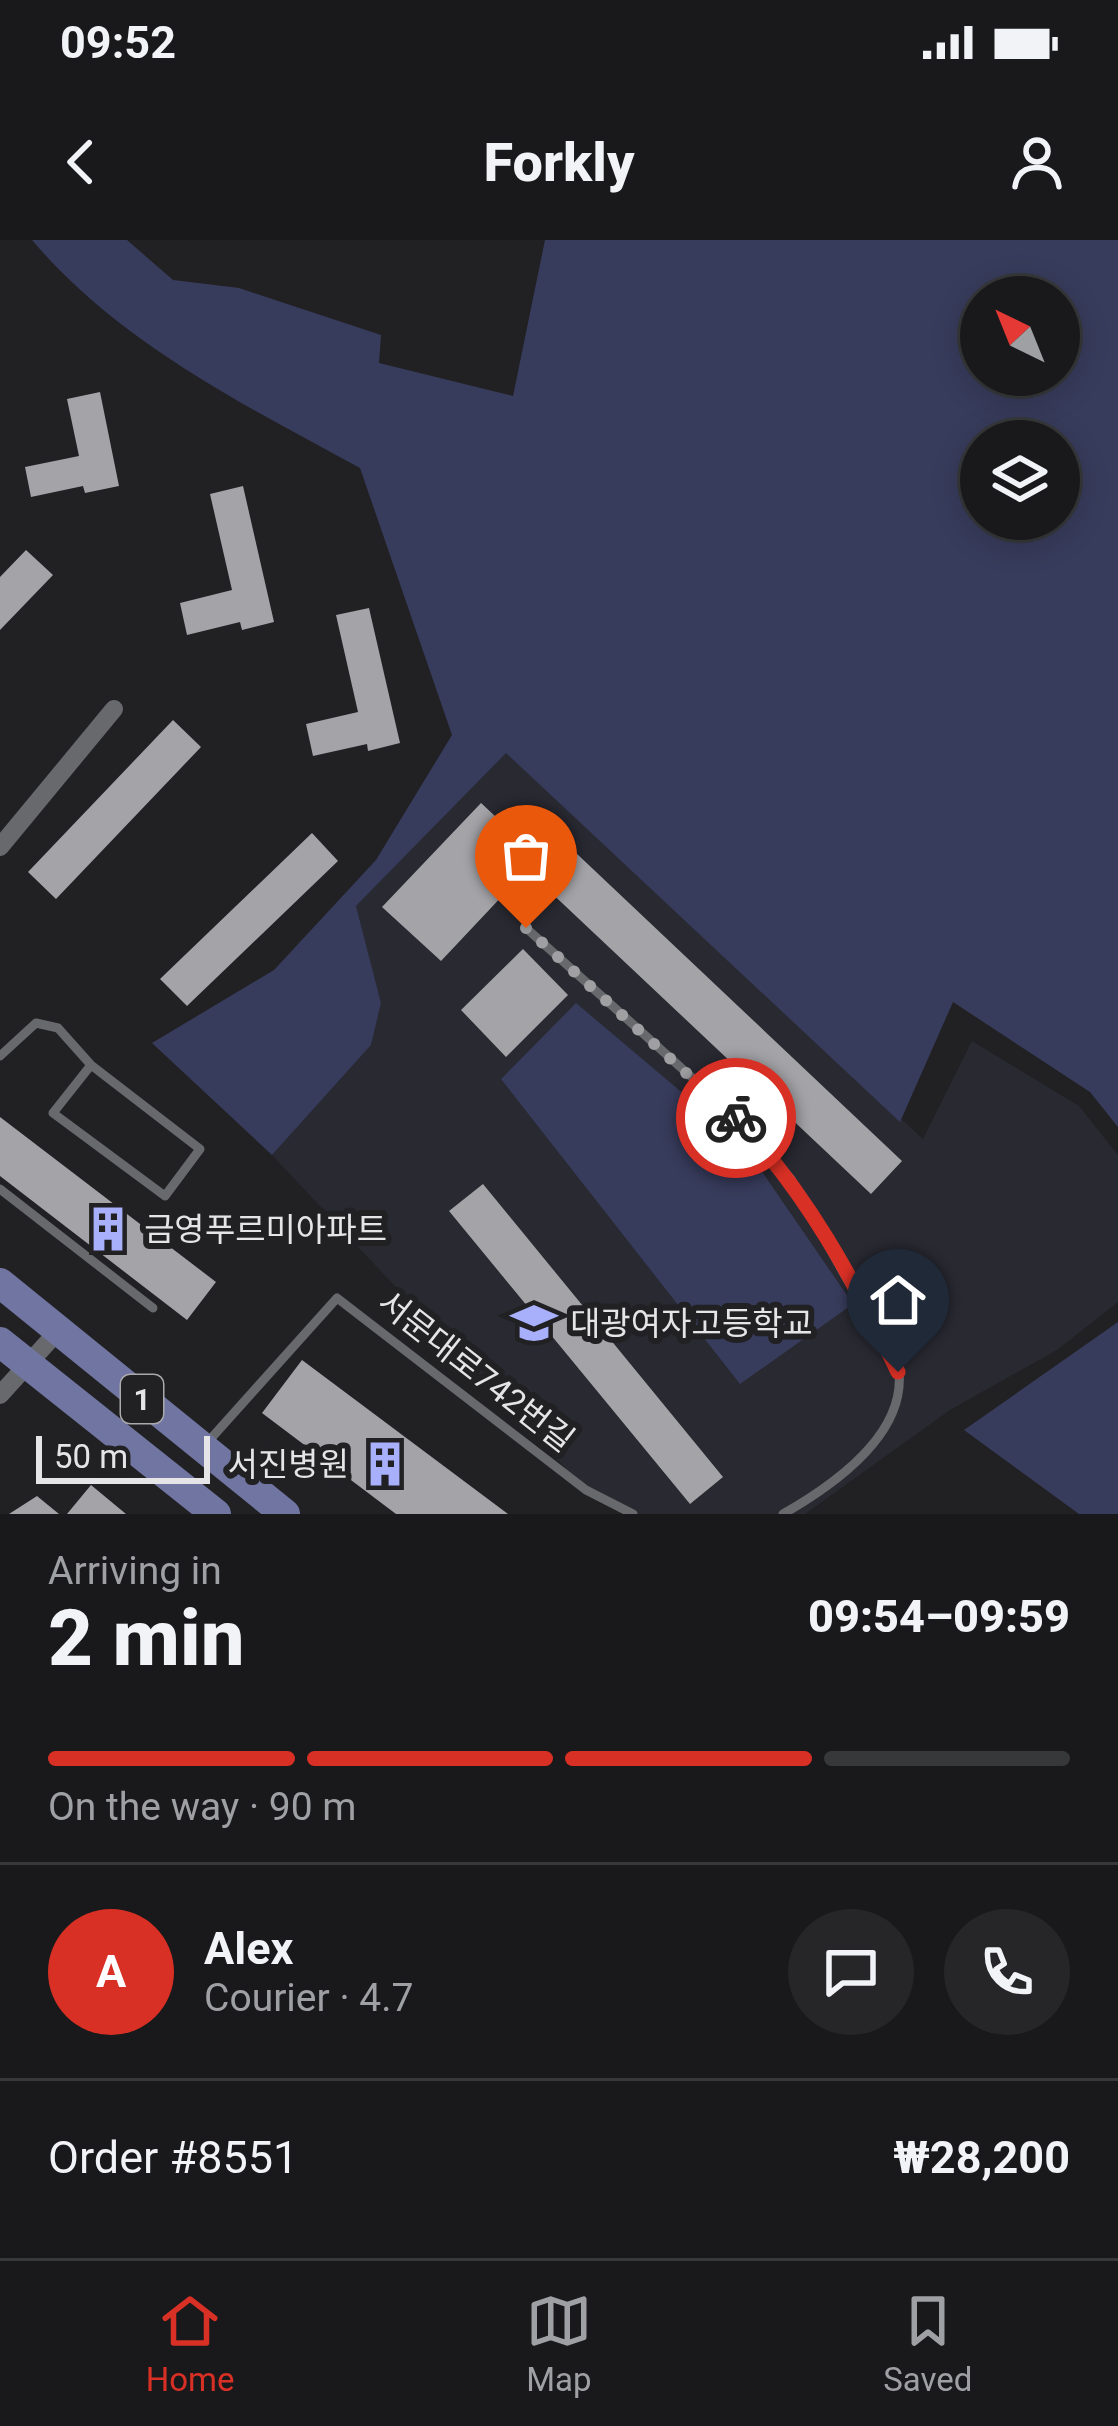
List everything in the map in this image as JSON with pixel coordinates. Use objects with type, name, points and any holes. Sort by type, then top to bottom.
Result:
[{"type":"main road","name":"1","points":[[0,1283],[285,1514]]},
{"type":"main road","name":"1","points":[[0,1342],[216,1514]]},
{"type":"street","points":[[0,847],[114,709]]},
{"type":"street","points":[[0,1395],[58,1331]]},
{"type":"lane","points":[[526,928],[738,1119],[791,1179],[865,1303],[898,1372],[901,1394],[892,1415],[848,1471],[782,1514]]},
{"type":"lane","points":[[0,1056],[36,1023],[58,1028],[91,1065],[200,1149],[165,1196],[53,1113],[91,1065]]},
{"type":"lane","points":[[0,1189],[153,1308]]},
{"type":"lane","name":"서문대로742번길","points":[[202,1448],[337,1298],[586,1490],[633,1514]]},
{"type":"shaded area","points":[[32,240],[127,240],[173,280],[239,288],[381,335],[379,363],[513,396],[545,240],[1118,240],[1118,1127],[1090,1092],[953,1002],[900,1122],[506,753],[356,906],[381,1003],[371,1045],[272,1155],[152,1043],[274,970],[376,860],[452,735],[360,468],[185,369],[103,310]]},
{"type":"shaded area","points":[[506,752],[923,1139],[972,1041],[1079,1106],[1118,1155],[1118,1302],[1057,1350],[950,1410],[805,1514],[633,1514],[586,1490],[272,1155],[371,1045],[381,1003],[356,906]]},
{"type":"shaded area","points":[[576,1003],[743,1144],[853,1304],[740,1384],[501,1079]]},
{"type":"shaded area","points":[[1118,1322],[1118,1514],[1079,1514],[964,1430]]},
{"type":"building","points":[[100,392],[119,486],[85,493],[83,486],[31,497],[25,467],[79,456],[67,399]]},
{"type":"building","points":[[243,486],[274,622],[242,630],[240,622],[187,635],[180,603],[232,590],[210,494]]},
{"type":"building","points":[[26,550],[53,575],[0,630],[0,577]]},
{"type":"building","points":[[369,608],[400,743],[368,751],[367,744],[313,756],[306,724],[358,712],[336,615]]},
{"type":"building","points":[[173,720],[201,747],[56,899],[28,872]]},
{"type":"building","points":[[481,803],[539,857],[441,961],[382,907]]},
{"type":"building","points":[[312,833],[338,861],[187,1006],[160,979]]},
{"type":"building","points":[[575,852],[902,1161],[871,1194],[544,886]]},
{"type":"building","points":[[523,949],[568,995],[506,1057],[461,1010]]},
{"type":"building","name":"금영푸르미아파트","points":[[0,1117],[216,1282],[187,1320],[0,1176]]},
{"type":"building","points":[[483,1184],[723,1477],[690,1504],[449,1211]]},
{"type":"building","name":"서진병원","points":[[302,1360],[508,1514],[396,1514],[262,1413]]},
{"type":"building","points":[[91,1485],[126,1514],[67,1514]]},
{"type":"building","points":[[37,1496],[59,1514],[9,1514]]},
{"type":"way so far","points":[[526,928],[736,1118]]},
{"type":"place","name":"금영푸르미아파트","points":[[108,1229]]},
{"type":"place","name":"대광여자고등학교","points":[[534,1323]]},
{"type":"place","name":"서진병원","points":[[385,1464]]},
{"type":"route","points":[[736,1118],[791,1179],[822,1227],[898,1372]]}]
